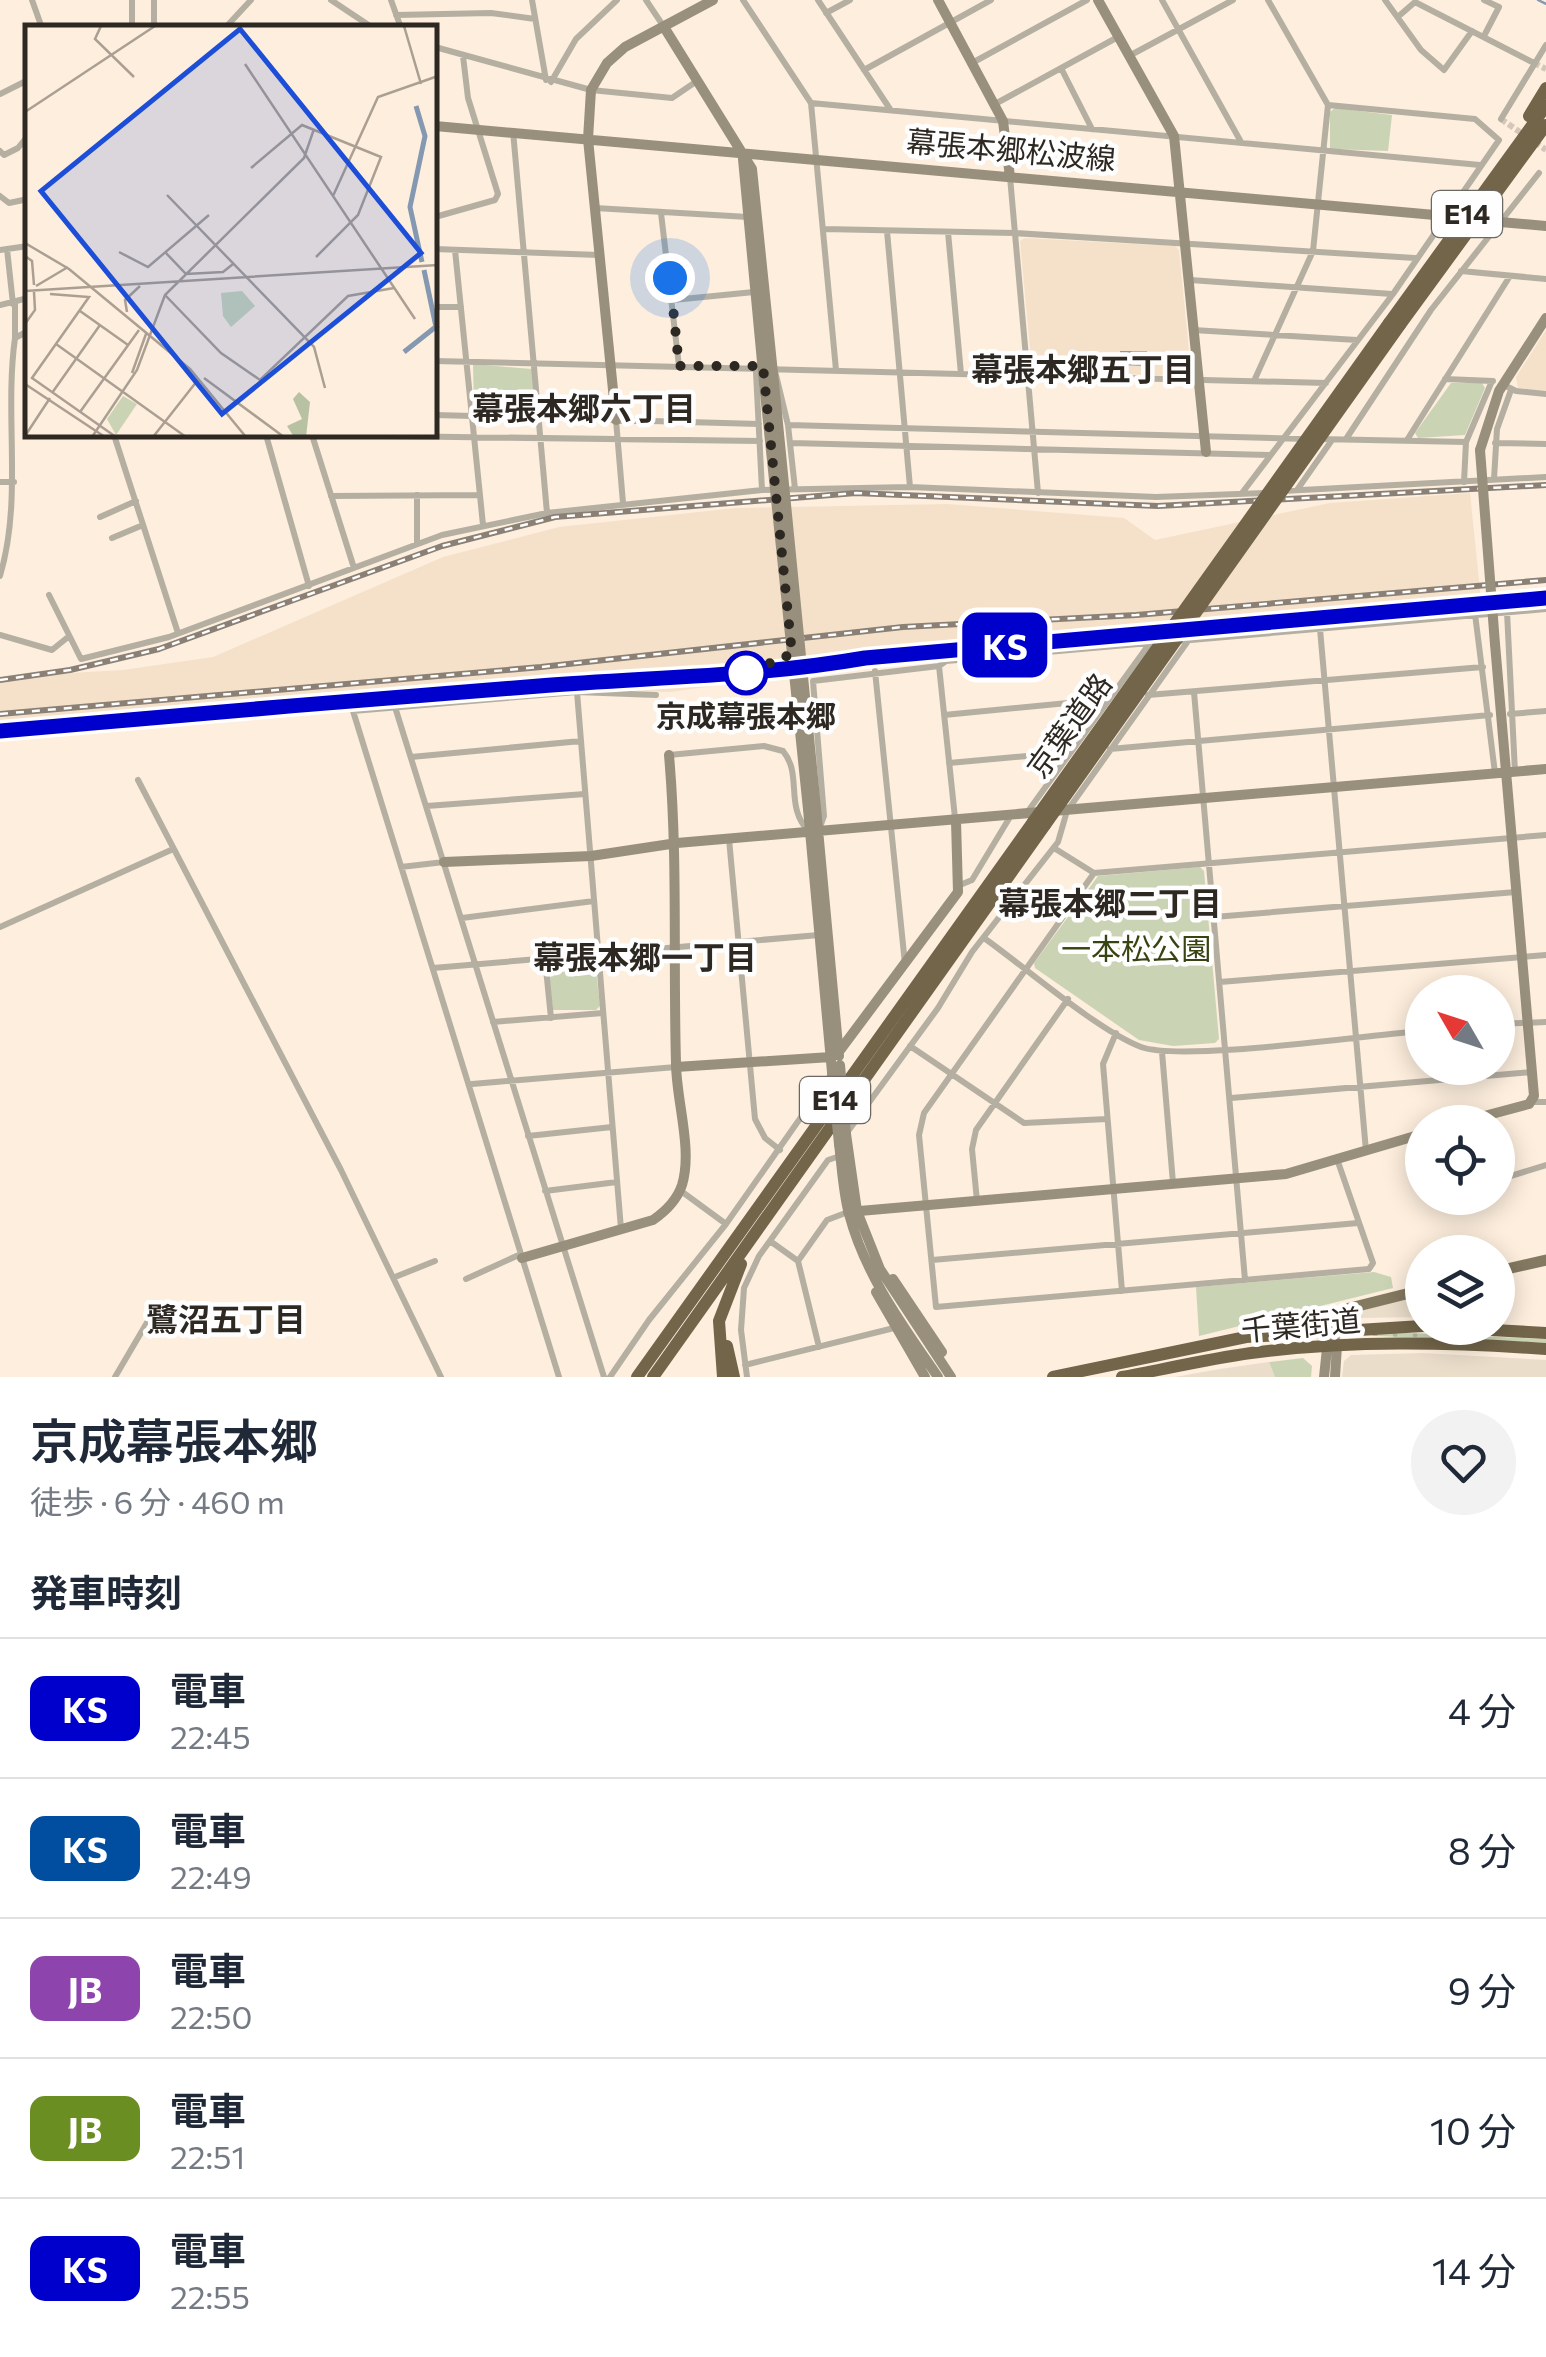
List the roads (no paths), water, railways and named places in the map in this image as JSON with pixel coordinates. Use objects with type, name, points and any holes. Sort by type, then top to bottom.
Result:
[{"type":"highway","points":[[1489,183],[1546,88]]},
{"type":"highway","name":"京葉道路","points":[[1394,324],[1546,106]]},
{"type":"highway","name":"京葉道路","points":[[637,1377],[1394,324],[1546,128]]},
{"type":"highway","name":"京葉道路","points":[[653,1377],[1034,820]]},
{"type":"highway","points":[[723,1377],[719,1321],[730,1284],[765,1218]]},
{"type":"highway","points":[[730,1284],[725,1320],[734,1377]]},
{"type":"highway","points":[[628,1377],[678,1320]]},
{"type":"highway","name":"千葉街道","points":[[1053,1377],[1228,1340],[1331,1328],[1405,1326]]},
{"type":"highway","points":[[1515,1331],[1546,1333]]},
{"type":"highway","name":"千葉街道","points":[[1122,1377],[1250,1353],[1331,1346],[1445,1343],[1546,1349]]},
{"type":"main road","points":[[1515,1268],[1546,1260]]},
{"type":"main road","points":[[1331,1328],[1346,1308],[1405,1294]]},
{"type":"street","points":[[32,0],[41,25]]},
{"type":"street","points":[[228,25],[251,0]]},
{"type":"street","points":[[332,0],[369,25]]},
{"type":"street","points":[[391,0],[400,25]]},
{"type":"street","points":[[532,0],[548,81]]},
{"type":"street","points":[[548,81],[576,39],[618,0]]},
{"type":"street","points":[[646,0],[752,169],[767,366],[778,375],[795,489]]},
{"type":"street","points":[[623,503],[588,139],[591,90],[607,64],[625,47],[712,0]]},
{"type":"street","points":[[743,0],[811,103],[836,370]]},
{"type":"street","points":[[818,0],[890,110]]},
{"type":"street","points":[[826,13],[850,0]]},
{"type":"street","points":[[938,0],[1003,121],[1038,493]]},
{"type":"street","points":[[864,70],[992,0]]},
{"type":"street","points":[[972,62],[1088,0]]},
{"type":"street","points":[[1098,0],[1174,136],[1206,452]]},
{"type":"street","points":[[1162,0],[1242,143]]},
{"type":"street","points":[[1129,56],[1233,0]]},
{"type":"street","points":[[1254,381],[1313,251],[1328,104],[1268,0]]},
{"type":"street","points":[[1385,0],[1421,50],[1444,70],[1472,31]]},
{"type":"street","points":[[1484,0],[1499,7],[1484,37]]},
{"type":"street","points":[[1400,16],[1414,2],[1534,62]]},
{"type":"street","points":[[396,15],[490,13],[534,19]]},
{"type":"street","points":[[995,104],[1118,37]]},
{"type":"street","points":[[1501,118],[1546,45]]},
{"type":"street","points":[[438,49],[591,90],[672,98],[698,80]]},
{"type":"street","points":[[438,217],[495,200],[498,194],[474,127],[462,56]]},
{"type":"street","points":[[1061,68],[1092,129]]},
{"type":"street","points":[[0,94],[25,82]]},
{"type":"street","points":[[811,103],[1480,165]]},
{"type":"street","points":[[1242,494],[1393,294],[1498,140],[1475,119],[1328,104]]},
{"type":"street","name":"幕張本郷松波線","points":[[438,126],[1546,226]]},
{"type":"street","points":[[512,130],[547,513]]},
{"type":"street","points":[[0,151],[4,155],[25,139]]},
{"type":"street","points":[[743,152],[812,809],[842,1145],[852,1212],[877,1273],[938,1377]]},
{"type":"street","points":[[1346,438],[1460,271],[1538,172]]},
{"type":"street","points":[[0,196],[10,203],[25,200]]},
{"type":"street","points":[[594,208],[748,218]]},
{"type":"street","points":[[661,212],[679,366]]},
{"type":"street","points":[[824,230],[1014,233],[1416,258]]},
{"type":"street","points":[[887,231],[910,486]]},
{"type":"street","points":[[948,232],[961,374]]},
{"type":"street","points":[[438,249],[601,255]]},
{"type":"street","points":[[0,576],[14,482],[14,304],[4,250]]},
{"type":"street","points":[[455,250],[484,524]]},
{"type":"street","points":[[1460,271],[1546,280]]},
{"type":"street","points":[[1406,440],[1510,276]]},
{"type":"street","points":[[0,278],[10,278]]},
{"type":"street","points":[[1188,280],[1393,294]]},
{"type":"street","points":[[673,300],[756,292]]},
{"type":"street","points":[[0,305],[25,299]]},
{"type":"street","points":[[438,306],[461,307]]},
{"type":"street","points":[[1464,482],[1466,442],[1546,318]]},
{"type":"street","points":[[1193,330],[1358,340]]},
{"type":"street","points":[[15,338],[25,333]]},
{"type":"street","points":[[438,361],[767,366],[1326,383]]},
{"type":"street","points":[[762,490],[756,372],[767,366]]},
{"type":"street","points":[[1446,379],[1546,394]]},
{"type":"street","points":[[1494,480],[1502,385]]},
{"type":"street","points":[[1502,385],[1486,422],[1480,450],[1532,1102]]},
{"type":"street","points":[[438,416],[759,424]]},
{"type":"street","points":[[788,424],[1466,442]]},
{"type":"street","points":[[438,437],[760,442]]},
{"type":"street","points":[[115,438],[178,633]]},
{"type":"street","points":[[267,438],[309,586]]},
{"type":"street","points":[[313,438],[354,568]]},
{"type":"street","points":[[1297,490],[1332,439]]},
{"type":"street","points":[[791,443],[1271,455]]},
{"type":"street","points":[[1495,443],[1546,444]]},
{"type":"street","points":[[1465,456],[1494,455]]},
{"type":"street","points":[[49,595],[82,659],[178,633],[417,544],[484,524],[623,503],[795,489],[910,486],[1156,497],[1546,477]]},
{"type":"street","points":[[0,482],[14,482]]},
{"type":"street","points":[[417,495],[417,544]]},
{"type":"street","points":[[331,496],[480,495]]},
{"type":"street","points":[[100,517],[136,501]]},
{"type":"street","points":[[112,538],[144,525]]},
{"type":"street","points":[[835,1062],[819,935],[814,832],[824,816],[813,682],[938,666],[946,661],[1546,608]]},
{"type":"street","points":[[1505,772],[1510,714],[1507,612]]},
{"type":"street","points":[[1475,614],[1490,715],[1505,772]]},
{"type":"street","points":[[1320,629],[1366,1151]]},
{"type":"street","points":[[0,635],[52,650],[68,636]]},
{"type":"street","points":[[747,1377],[742,1301],[749,1275],[984,938],[1054,848],[1067,811],[1189,640]]},
{"type":"street","points":[[1034,820],[1073,752],[1150,643]]},
{"type":"street","points":[[938,666],[960,885]]},
{"type":"street","points":[[1148,695],[1483,666]]},
{"type":"street","points":[[876,672],[905,964]]},
{"type":"street","points":[[577,692],[621,1230]]},
{"type":"street","points":[[559,1377],[472,1084],[353,711],[577,692],[656,695]]},
{"type":"street","points":[[1194,692],[1245,1280]]},
{"type":"street","points":[[944,714],[1110,699]]},
{"type":"street","points":[[396,707],[562,1246],[607,1377]]},
{"type":"street","points":[[1510,714],[1546,711]]},
{"type":"street","points":[[1110,749],[1490,715]]},
{"type":"street","points":[[411,757],[581,741]]},
{"type":"street","points":[[466,1278],[522,1256],[653,1220],[670,1206],[680,1190],[684,1164],[676,1067],[677,843],[668,755],[764,746],[783,751],[790,762],[796,818],[814,832]]},
{"type":"street","points":[[949,763],[1073,752]]},
{"type":"street","points":[[402,867],[591,856],[677,843],[956,820],[1034,820],[1067,811],[1546,769]]},
{"type":"street","points":[[138,780],[395,1277],[441,1377]]},
{"type":"street","points":[[427,806],[585,794]]},
{"type":"street","points":[[607,1377],[780,1150],[835,1062],[960,885],[972,880],[1010,817]]},
{"type":"street","points":[[1054,848],[1094,873],[1546,835]]},
{"type":"street","points":[[729,839],[754,1119],[765,1138],[780,1150]]},
{"type":"street","points":[[0,926],[171,850]]},
{"type":"street","points":[[1094,873],[927,1106],[921,1125],[936,1306],[1370,1269],[1373,1264],[1337,1160]]},
{"type":"street","points":[[1214,917],[1516,892]]},
{"type":"street","points":[[462,918],[594,901]]},
{"type":"street","points":[[433,968],[819,935]]},
{"type":"street","points":[[984,938],[1116,1033],[1136,1045],[1162,1052],[1405,1032]]},
{"type":"street","points":[[1220,982],[1546,955]]},
{"type":"street","points":[[546,959],[551,1018]]},
{"type":"street","points":[[976,1201],[974,1137],[1068,998]]},
{"type":"street","points":[[494,1022],[603,1012]]},
{"type":"street","points":[[1515,1023],[1546,1022]]},
{"type":"street","points":[[1116,1033],[1103,1064],[1122,1291]]},
{"type":"street","points":[[910,1046],[1015,1119],[1036,1125],[1106,1120]]},
{"type":"street","points":[[1162,1052],[1173,1184]]},
{"type":"street","points":[[472,1084],[749,1062],[835,1062]]},
{"type":"street","points":[[1230,1098],[1532,1072]]},
{"type":"street","points":[[1515,1107],[1546,1102]]},
{"type":"street","points":[[528,1136],[612,1127]]},
{"type":"street","points":[[798,1261],[827,1220],[852,1212],[1286,1174],[1405,1139]]},
{"type":"street","points":[[842,1145],[852,1212]]},
{"type":"street","points":[[1515,1175],[1546,1165]]},
{"type":"street","points":[[545,1191],[618,1182]]},
{"type":"street","points":[[680,1190],[726,1224]]},
{"type":"street","points":[[932,1260],[1358,1223]]},
{"type":"street","points":[[770,1241],[798,1261],[820,1346]]},
{"type":"street","points":[[395,1277],[435,1261]]},
{"type":"street","points":[[877,1273],[881,1306],[925,1377]]},
{"type":"street","points":[[877,1273],[896,1282],[955,1377]]},
{"type":"street","points":[[894,1301],[955,1377]]},
{"type":"street","points":[[115,1377],[152,1314]]},
{"type":"street","points":[[746,1364],[894,1328]]},
{"type":"street","points":[[1331,1328],[1334,1377]]},
{"type":"street","points":[[1324,1377],[1331,1346]]},
{"type":"water","points":[[1120,351],[1147,351],[1147,366],[1120,365]]},
{"type":"waterway","points":[[1538,0],[1546,4]]},
{"type":"tunnel","points":[[1534,63],[1546,69]]},
{"type":"tunnel","points":[[1501,119],[1524,135]]},
{"type":"tunnel","points":[[1535,142],[1546,150]]},
{"type":"railway","points":[[0,680],[70,670],[159,649],[442,546],[555,517],[856,493],[1158,506],[1546,485]]},
{"type":"railway","points":[[0,714],[541,667],[903,627],[1136,615],[1546,580]]},
{"type":"railway","points":[[0,731],[472,691],[743,673],[865,657],[1546,598]]},
{"type":"train","name":"KS","points":[[0,731],[541,686],[666,681],[865,658],[1546,598]]},
{"type":"place","name":"京成幕張本郷","points":[[746,673]]},
{"type":"district","name":"幕張本郷五丁目","points":[[1083,370]]},
{"type":"district","name":"幕張本郷六丁目","points":[[584,409]]},
{"type":"district","name":"幕張本郷二丁目","points":[[1110,904]]},
{"type":"district","name":"幕張本郷一丁目","points":[[645,958]]},
{"type":"district","name":"鷺沼五丁目","points":[[226,1320]]},
{"type":"park label","name":"一本松公園","points":[[1136,950]]}]
